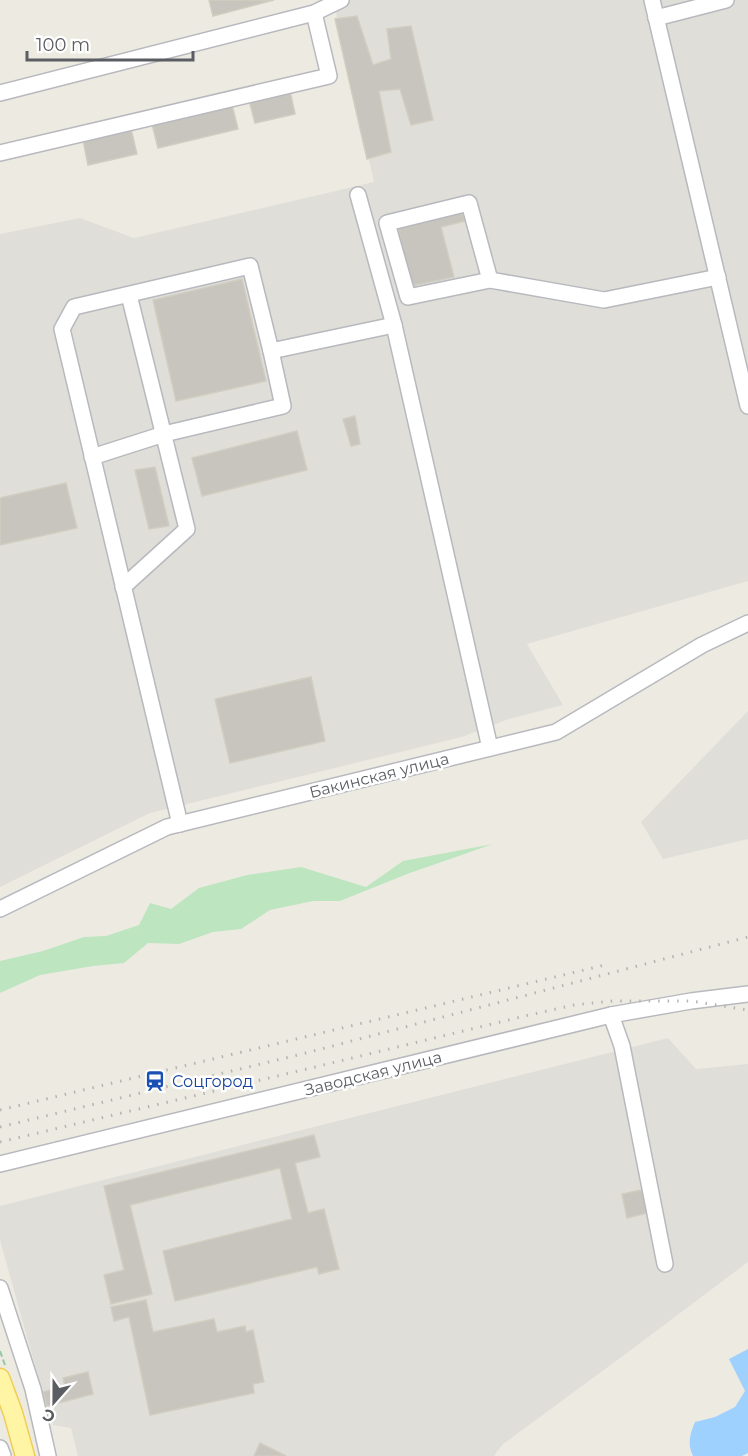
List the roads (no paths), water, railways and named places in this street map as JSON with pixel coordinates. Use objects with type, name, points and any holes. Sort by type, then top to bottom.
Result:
[{"type":"main road","points":[[0,1378],[25,1456]]},
{"type":"street","points":[[0,93],[314,13],[341,0]]},
{"type":"street","points":[[652,0],[748,406]]},
{"type":"street","points":[[656,18],[726,0]]},
{"type":"street","points":[[0,153],[329,76],[314,13]]},
{"type":"street","points":[[358,195],[394,325],[490,748]]},
{"type":"street","points":[[490,280],[469,203],[387,223],[408,297],[490,280],[604,300],[718,277]]},
{"type":"street","points":[[92,457],[164,434],[283,406],[249,266],[74,307],[62,329],[92,457],[180,824]]},
{"type":"street","points":[[123,586],[187,529],[129,295]]},
{"type":"street","points":[[271,351],[394,325]]},
{"type":"street","name":"Бакинская улица","points":[[0,909],[167,827],[556,732],[702,645],[748,623]]},
{"type":"street","name":"Заводская улица","points":[[0,1164],[611,1015],[748,994]]},
{"type":"street","points":[[611,1015],[622,1046],[665,1264]]},
{"type":"street","points":[[0,1288],[33,1389],[48,1456]]},
{"type":"street","points":[[0,1448],[3,1456]]},
{"type":"water","points":[[748,1349],[748,1453],[742,1456],[693,1456],[690,1439],[695,1422],[715,1417],[735,1407],[745,1391],[729,1359]]},
{"type":"railway","points":[[0,1127],[306,1053],[748,937]]},
{"type":"railway","points":[[0,1110],[605,965]]},
{"type":"railway","points":[[0,1142],[574,1005],[612,1001],[691,1001],[748,1010]]},
{"type":"place","name":"Соцгород","points":[[155,1081]]}]
